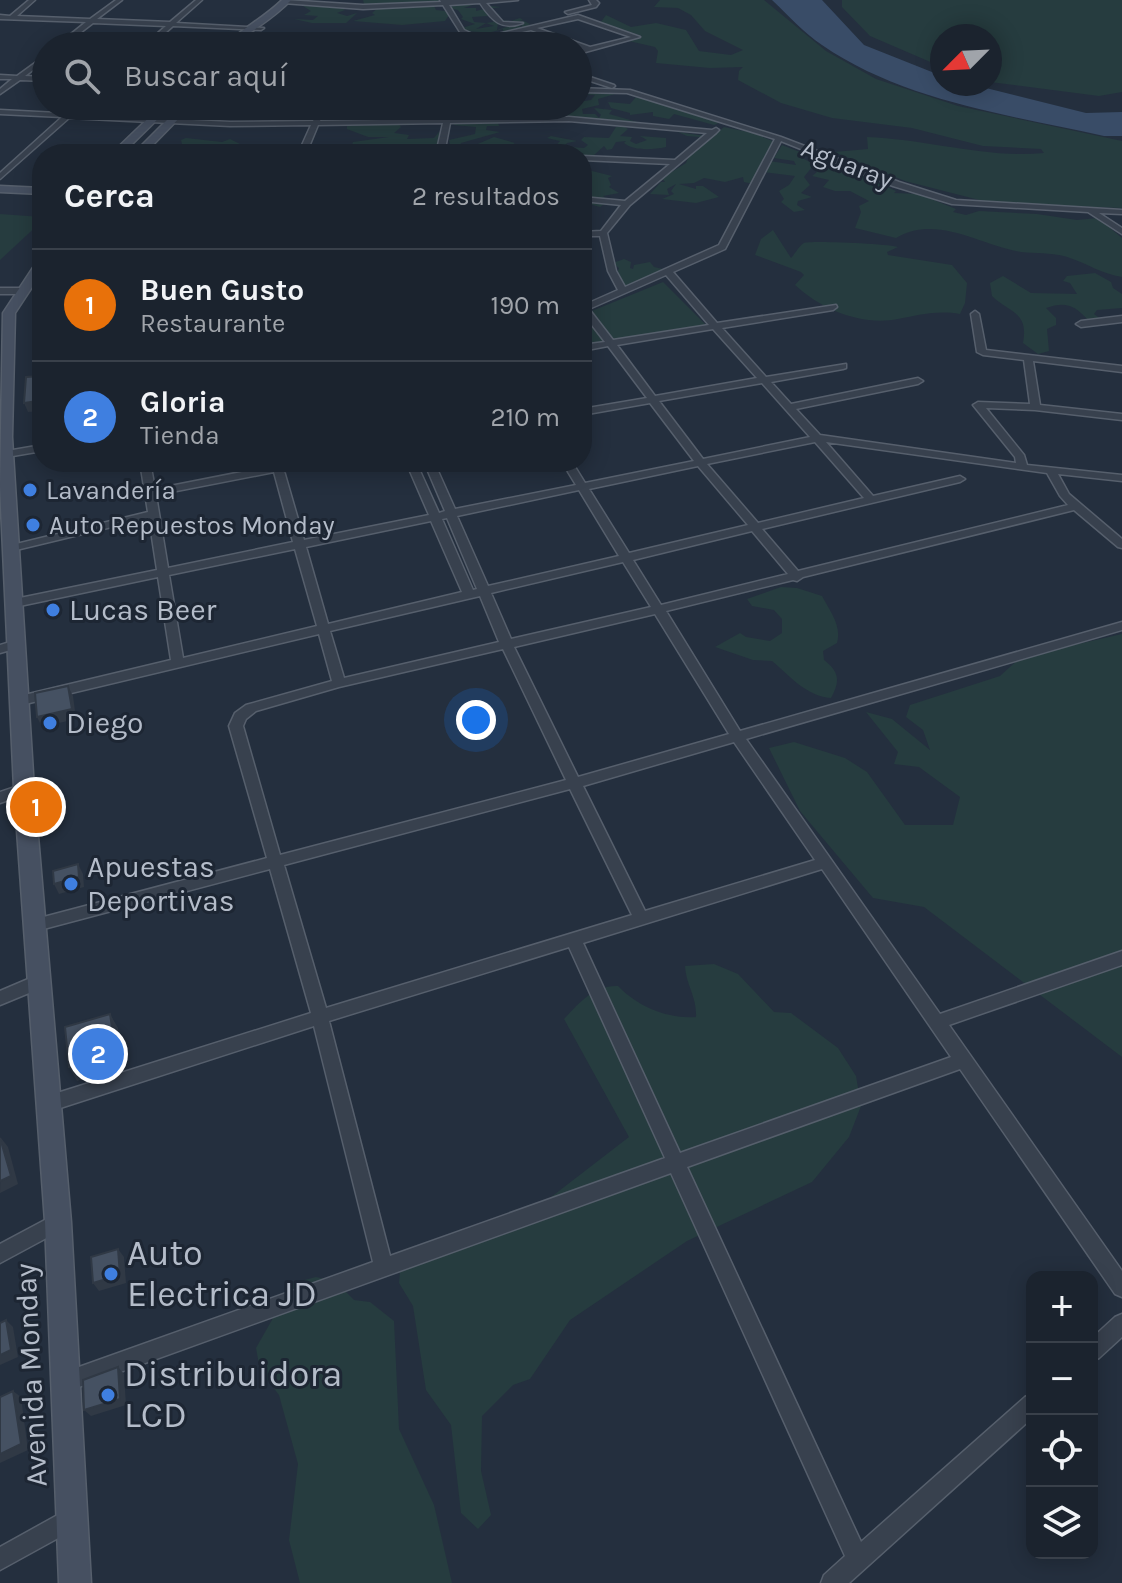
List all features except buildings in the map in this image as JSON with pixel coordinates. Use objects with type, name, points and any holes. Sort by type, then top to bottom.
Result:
[{"type":"main road","points":[[249,32],[286,1]]},
{"type":"main road","points":[[126,144],[149,121]]},
{"type":"main road","points":[[148,144],[170,122]]},
{"type":"main road","points":[[0,189],[32,191]]},
{"type":"main road","points":[[0,197],[32,199]]},
{"type":"main road","name":"Avenida Monday","points":[[32,276],[9,313],[4,443],[15,603],[9,646],[21,700],[24,789],[51,1103],[75,1583]]},
{"type":"street","points":[[4,20],[32,0]]},
{"type":"street","points":[[77,32],[119,0]]},
{"type":"street","points":[[161,32],[199,0]]},
{"type":"street","points":[[286,1],[355,7],[515,0]]},
{"type":"street","points":[[482,1],[499,23],[507,26],[594,6],[596,3],[592,0]]},
{"type":"street","points":[[444,2],[464,32]]},
{"type":"street","points":[[515,32],[578,17],[637,37],[592,49]]},
{"type":"street","points":[[4,20],[254,29]]},
{"type":"street","points":[[532,28],[542,32]]},
{"type":"street","points":[[0,92],[32,68]]},
{"type":"street","points":[[0,77],[32,78]]},
{"type":"street","points":[[592,79],[628,91]]},
{"type":"street","name":"Aguaray","points":[[592,90],[628,91],[779,138],[896,184],[955,202],[1122,212]]},
{"type":"street","points":[[0,112],[32,114]]},
{"type":"street","points":[[36,144],[63,120]]},
{"type":"street","points":[[128,120],[508,120]]},
{"type":"street","points":[[580,120],[714,132]]},
{"type":"street","points":[[442,144],[447,121]]},
{"type":"street","points":[[592,234],[603,233],[627,203],[725,121]]},
{"type":"street","points":[[306,144],[316,122]]},
{"type":"street","points":[[592,305],[715,253],[723,246],[779,138]]},
{"type":"street","points":[[0,177],[32,148]]},
{"type":"street","points":[[592,158],[679,162]]},
{"type":"street","points":[[592,200],[627,203]]},
{"type":"street","points":[[1091,211],[1122,232]]},
{"type":"street","points":[[603,233],[612,271],[623,291]]},
{"type":"street","points":[[669,273],[712,325],[791,407],[871,500]]},
{"type":"street","points":[[0,291],[21,291]]},
{"type":"street","points":[[592,346],[833,307]]},
{"type":"street","points":[[975,314],[980,350],[1122,369]]},
{"type":"street","points":[[1081,324],[1122,319]]},
{"type":"street","points":[[592,320],[700,462],[797,577]]},
{"type":"street","points":[[1028,358],[1035,407]]},
{"type":"street","points":[[592,410],[843,366]]},
{"type":"street","points":[[791,407],[918,381]]},
{"type":"street","points":[[1022,468],[1020,457],[978,406],[985,403],[1122,417]]},
{"type":"street","points":[[15,603],[819,438],[1022,468],[1122,478]]},
{"type":"street","points":[[4,443],[32,447]]},
{"type":"street","points":[[1051,471],[1057,486],[1076,506],[1122,545]]},
{"type":"street","points":[[147,472],[178,663]]},
{"type":"street","points":[[150,493],[245,472]]},
{"type":"street","points":[[279,472],[339,683]]},
{"type":"street","points":[[416,472],[469,594]]},
{"type":"street","points":[[434,472],[507,645],[641,919]]},
{"type":"street","points":[[574,472],[736,735],[1122,1287]]},
{"type":"street","points":[[21,700],[960,479]]},
{"type":"street","points":[[384,1269],[320,1017],[236,726],[240,716],[251,708],[339,683],[797,577],[1076,506]]},
{"type":"street","points":[[12,548],[153,514]]},
{"type":"street","points":[[36,925],[574,783],[1122,626]]},
{"type":"street","points":[[0,798],[24,789]]},
{"type":"street","points":[[51,1103],[826,862]]},
{"type":"street","points":[[573,939],[858,1559]]},
{"type":"street","points":[[938,1022],[1122,958]]},
{"type":"street","points":[[0,998],[40,981]]},
{"type":"street","points":[[65,1382],[963,1060]]},
{"type":"street","points":[[0,1254],[58,1222]]},
{"type":"street","points":[[1098,1346],[1122,1324]]},
{"type":"street","points":[[832,1583],[1026,1409]]},
{"type":"street","points":[[0,1559],[72,1518]]},
{"type":"green space","points":[[363,0],[438,0],[443,3],[434,6],[436,10],[449,15],[445,21],[402,25],[353,21],[375,15],[372,13],[378,8],[364,4]]},
{"type":"green space","points":[[660,0],[764,0],[826,51],[876,79],[958,106],[1122,141],[1122,208],[991,203],[905,181],[834,152],[868,149],[867,137],[1001,153],[1044,153],[1041,149],[983,146],[912,128],[832,118],[781,103],[738,80],[743,67],[710,68],[656,63],[658,51],[655,47],[629,41],[642,36],[601,22],[606,15],[631,27],[656,23],[686,30],[699,51],[731,55],[743,50],[705,31],[691,15],[678,8],[654,7]]},
{"type":"green space","points":[[842,0],[1122,0],[1122,92],[1099,96],[1002,84],[1002,24],[930,24],[930,62],[870,36],[842,7]]},
{"type":"green space","points":[[456,4],[472,5],[464,8],[476,8],[476,11],[484,9],[480,5],[501,7],[488,9],[500,15],[472,17],[474,22],[509,21],[498,23],[497,30],[513,25],[511,21],[520,18],[523,20],[517,22],[519,26],[522,27],[521,22],[524,21],[530,24],[523,32],[503,32],[503,29],[492,32],[465,31],[462,28],[475,24],[461,19],[463,17],[458,10],[449,8]]},
{"type":"green space","points":[[303,6],[341,7],[345,10],[337,13],[347,16],[357,13],[346,23],[312,23],[294,19],[313,20],[318,16],[304,15],[311,11]]},
{"type":"green space","points":[[592,92],[615,94],[598,99],[599,105],[592,107],[595,95]]},
{"type":"green space","points":[[636,97],[719,123],[714,125],[674,114],[669,119],[653,116],[653,112],[630,115],[611,108],[608,102],[630,104]]},
{"type":"green space","points":[[594,108],[612,110],[609,114],[648,125],[577,120],[592,120],[592,114],[599,118],[601,115]]},
{"type":"green space","points":[[459,121],[498,122],[499,126],[487,126],[486,130],[500,132],[461,144],[450,144],[449,140],[475,134],[476,127],[453,125]]},
{"type":"green space","points":[[398,123],[401,127],[394,133],[409,135],[407,139],[434,138],[439,132],[443,138],[439,139],[442,141],[440,144],[352,144],[389,137],[368,137],[347,129],[347,124]]},
{"type":"green space","points":[[616,127],[628,129],[620,136],[632,137],[630,141],[636,144],[647,140],[640,136],[666,138],[666,147],[638,149],[628,146],[624,143],[626,141],[616,142],[612,149],[607,150],[604,146],[592,155],[592,144],[581,140],[584,137],[609,138]]},
{"type":"green space","points":[[724,127],[753,133],[775,142],[754,184],[744,182],[743,177],[725,182],[704,178],[694,183],[679,184],[696,189],[696,186],[703,186],[719,197],[696,203],[662,199],[674,194],[671,191],[676,184],[667,189],[669,195],[650,194],[661,182],[665,182],[662,178],[686,163],[689,155],[711,138],[678,132],[712,137],[715,134],[701,129],[718,132]]},
{"type":"green space","points":[[494,137],[514,144],[478,144]]},
{"type":"green space","points":[[547,138],[577,141],[558,144],[560,141]]},
{"type":"green space","points":[[230,139],[240,144],[182,144],[181,140],[222,142]]},
{"type":"green space","points":[[782,145],[800,152],[800,157],[814,164],[853,171],[896,191],[894,193],[919,194],[956,209],[953,212],[966,215],[979,211],[1037,214],[1077,220],[1098,218],[1122,238],[1122,277],[1064,256],[1021,252],[942,230],[911,231],[896,238],[855,228],[861,212],[859,206],[869,201],[850,191],[823,187],[829,180],[812,176],[817,172],[812,167],[804,177],[810,185],[801,193],[812,197],[798,201],[797,205],[805,210],[794,212],[781,202],[784,199],[779,191],[789,185],[795,176],[763,172],[769,161],[796,165],[794,161],[774,158]]},
{"type":"green space","points":[[592,171],[612,176],[608,178],[609,187],[619,193],[603,196],[608,201],[600,207],[592,205]]},
{"type":"green space","points":[[0,214],[32,216],[32,230],[0,260]]},
{"type":"green space","points":[[773,230],[791,258],[804,243],[851,243],[898,247],[887,252],[888,255],[952,265],[967,283],[965,303],[960,314],[936,313],[884,321],[843,314],[817,302],[795,285],[804,275],[801,272],[755,255],[761,239]]},
{"type":"green space","points":[[624,259],[631,262],[630,268],[633,269],[634,265],[650,262],[654,267],[667,270],[652,281],[625,290],[617,273],[619,268],[613,263]]},
{"type":"green space","points":[[1095,273],[1111,282],[1113,288],[1122,294],[1122,308],[1097,310],[1094,314],[1102,320],[1088,320],[1069,306],[1046,308],[1056,318],[1056,325],[1047,329],[1049,351],[1038,354],[1023,343],[1020,319],[992,296],[990,283],[1003,276],[1031,293],[1077,294],[1070,283],[1063,281],[1067,276]]},
{"type":"green space","points":[[663,282],[706,325],[592,346],[592,311]]},
{"type":"green space","points":[[781,587],[797,588],[822,596],[834,619],[838,631],[837,643],[823,651],[824,660],[837,678],[831,698],[806,689],[772,661],[753,660],[715,647],[740,633],[770,641],[782,633],[782,619],[774,610],[752,606],[747,599]]},
{"type":"green space","points":[[1122,634],[1122,1057],[924,907],[873,898],[800,811],[769,748],[794,742],[845,758],[867,772],[905,825],[953,825],[960,797],[919,767],[894,764],[898,752],[866,712],[892,719],[930,750],[923,730],[906,717],[910,705],[1000,676],[1021,657]]},
{"type":"green space","points":[[714,964],[738,974],[774,1012],[791,1013],[838,1048],[856,1076],[861,1106],[849,1137],[812,1182],[687,1241],[570,1320],[530,1379],[513,1385],[482,1416],[481,1471],[491,1515],[478,1529],[461,1513],[451,1425],[426,1390],[413,1306],[399,1283],[400,1271],[406,1260],[507,1231],[629,1137],[564,1019],[575,1007],[602,988],[618,986],[654,1010],[675,1016],[696,1017],[685,966]]},
{"type":"green space","points":[[316,1277],[335,1281],[354,1300],[370,1302],[394,1321],[399,1429],[434,1505],[452,1583],[300,1583],[289,1540],[298,1464],[279,1395],[260,1370],[256,1348],[293,1283]]},
{"type":"water","points":[[772,0],[822,0],[864,45],[930,71],[930,95],[854,64],[802,29]]},
{"type":"water","points":[[1002,92],[1086,113],[1122,112],[1122,136],[1104,136],[932,96],[1002,96]]},
{"type":"place","name":"Lavandería","points":[[30,490]]},
{"type":"place","name":"Auto Repuestos Monday","points":[[33,525]]},
{"type":"place","name":"Lucas Beer","points":[[53,610]]},
{"type":"place","name":"Diego","points":[[50,723]]},
{"type":"place","name":"Buen Gusto","points":[[36,807]]},
{"type":"place","name":"Apuestas Deportivas","points":[[71,884]]},
{"type":"place","name":"Gloria","points":[[98,1054]]},
{"type":"place","name":"Auto Electrica JD","points":[[111,1274]]},
{"type":"place","name":"Distribuidora LCD","points":[[108,1395]]}]
